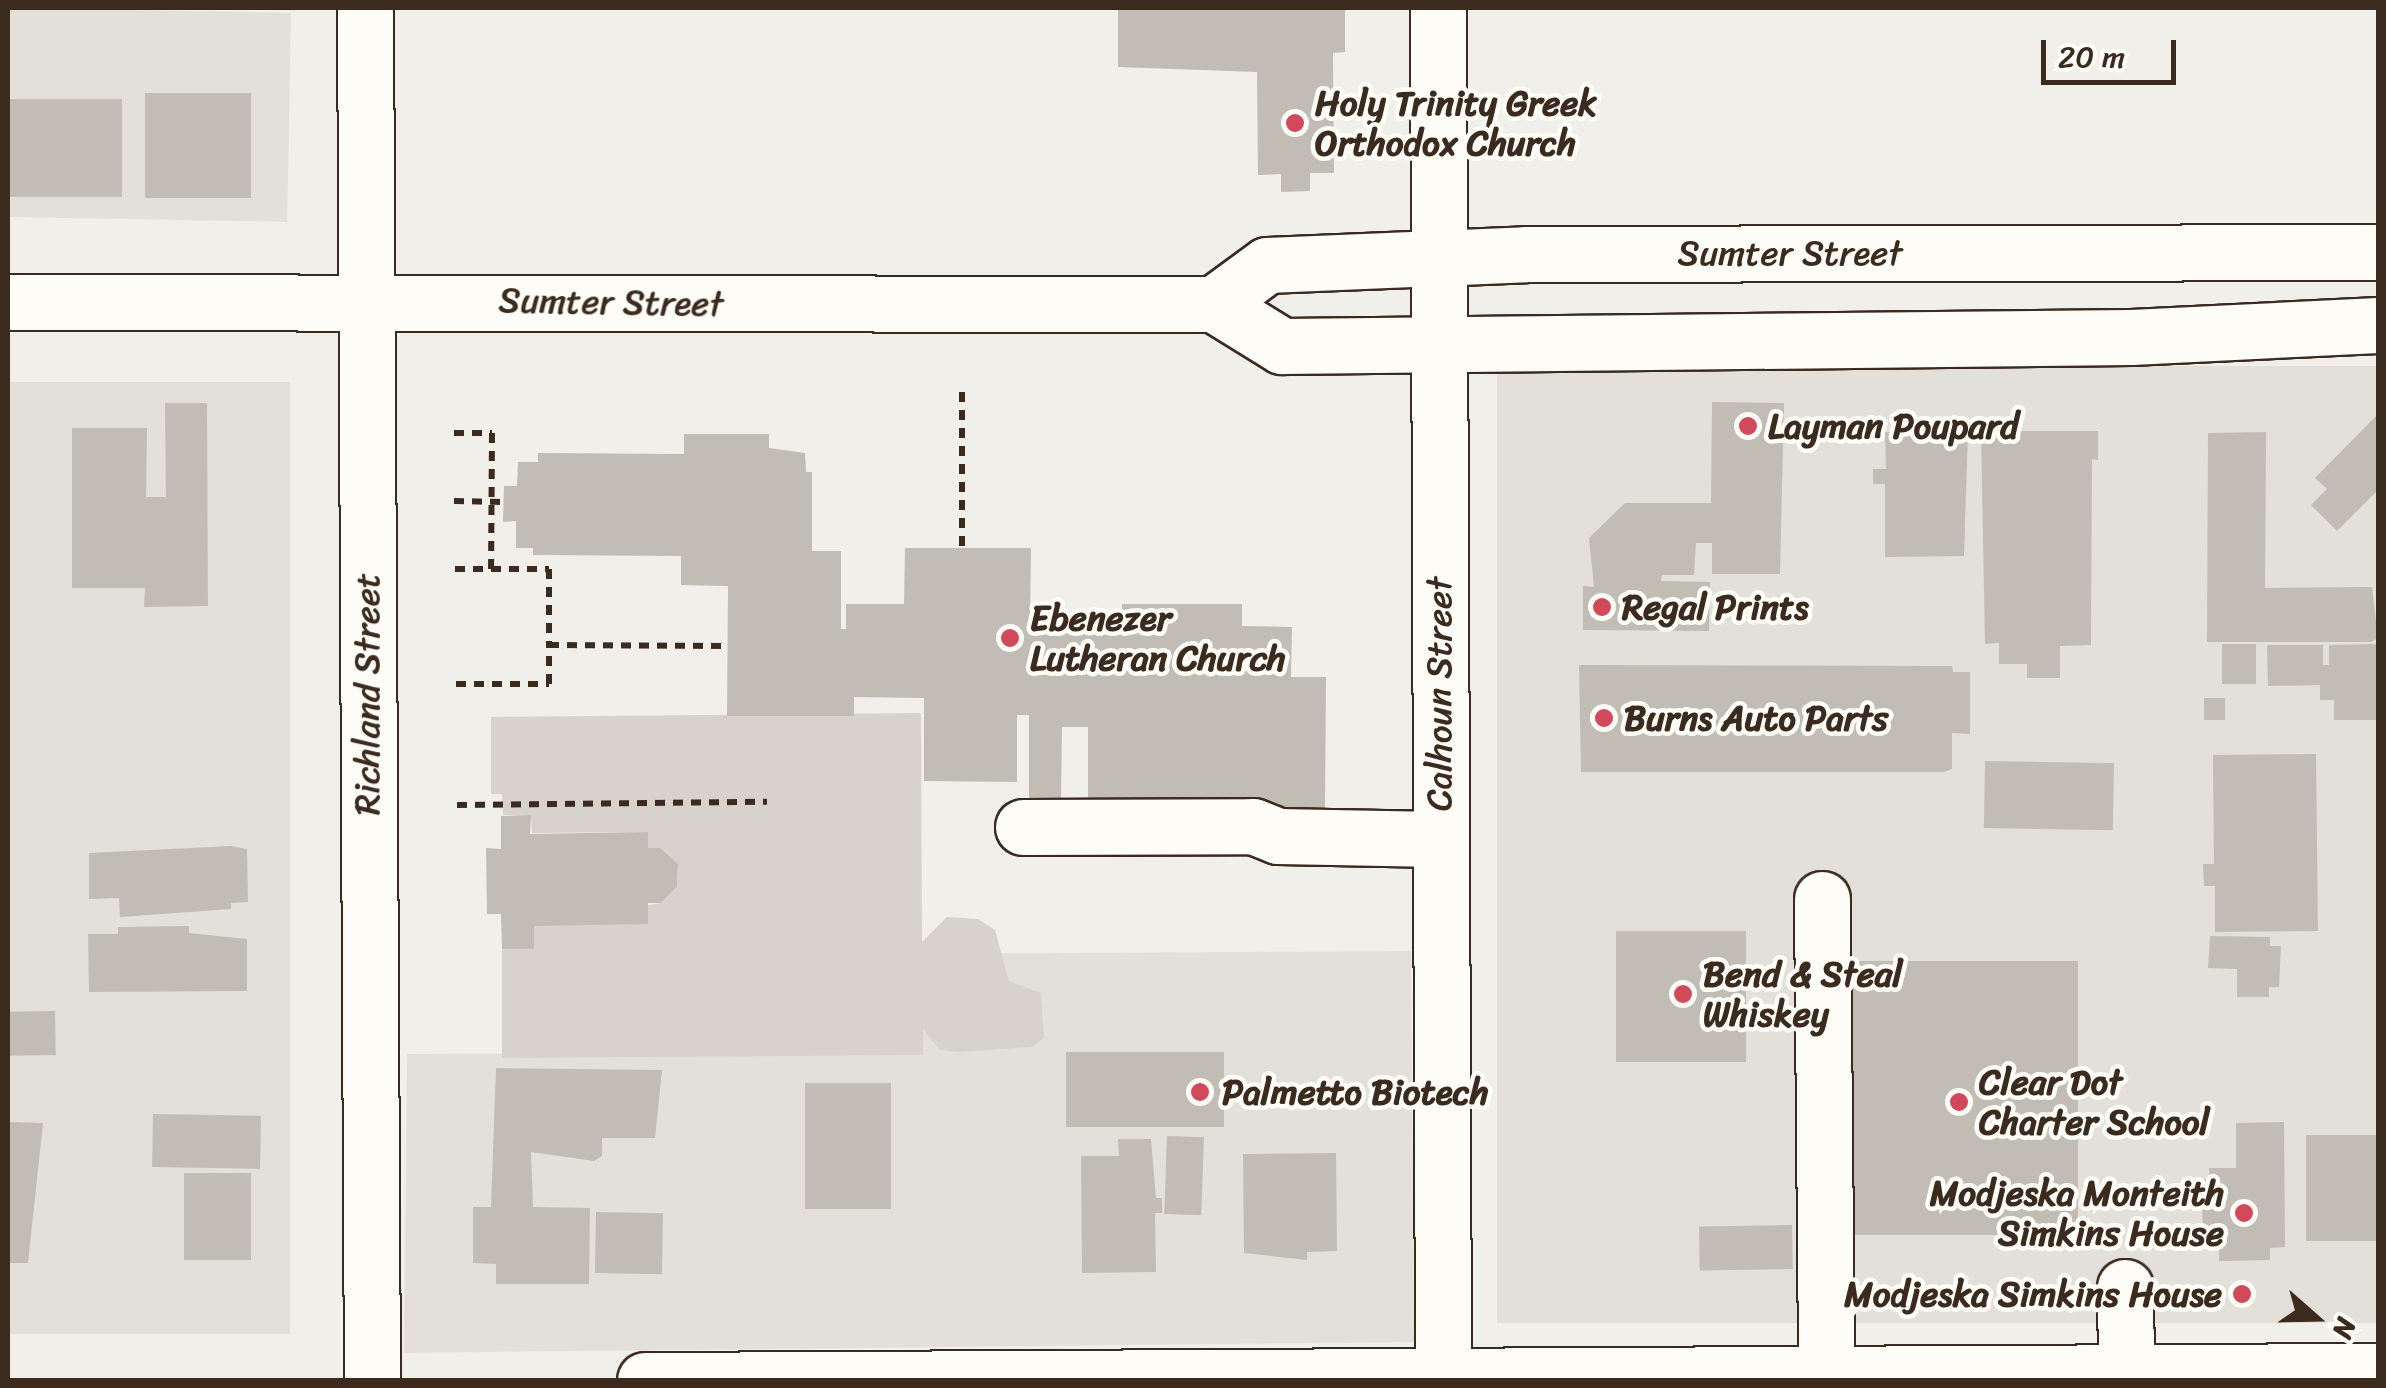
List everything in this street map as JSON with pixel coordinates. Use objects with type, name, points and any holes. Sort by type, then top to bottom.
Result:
[{"type":"street","name":"Richland Street","points":[[365,8],[372,1380]]},
{"type":"street","name":"Calhoun Street","points":[[1438,8],[1438,839],[1443,1378]]},
{"type":"street","name":"Sumter Street","points":[[8,302],[1214,304],[1267,265],[1440,258],[2378,252]]},
{"type":"street","points":[[1214,304],[1282,346],[2131,336],[2378,324]]},
{"type":"street","points":[[1023,828],[1253,826],[1278,836],[1438,839]]},
{"type":"street","points":[[1822,899],[1826,1374]]},
{"type":"street","points":[[2126,1287],[2126,1372]]},
{"type":"street","points":[[645,1380],[2378,1371]]},
{"type":"path","points":[[962,392],[962,548]]},
{"type":"path","points":[[454,433],[492,433],[491,569]]},
{"type":"path","points":[[454,501],[503,502]]},
{"type":"path","points":[[455,569],[549,569],[549,684],[456,684]]},
{"type":"path","points":[[549,645],[728,646]]},
{"type":"path","points":[[457,805],[767,802]]},
{"type":"shaded area","points":[[8,8],[291,13],[287,222],[8,217]]},
{"type":"shaded area","points":[[1497,366],[2378,366],[2378,1323],[1497,1323]]},
{"type":"shaded area","points":[[8,382],[290,382],[290,1334],[8,1334]]},
{"type":"shaded area","points":[[921,713],[922,942],[947,917],[978,919],[995,930],[1009,981],[1041,993],[1044,1038],[1032,1047],[960,1052],[940,1050],[923,1029],[923,1055],[502,1058],[502,948],[531,947],[531,925],[661,903],[677,887],[678,865],[660,848],[648,848],[648,832],[532,833],[531,815],[503,815],[502,794],[491,794],[491,717]]},
{"type":"shaded area","points":[[1411,951],[1414,1342],[404,1353],[407,1054],[905,1051],[905,954]]},
{"type":"building","name":"Holy Trinity Greek Orthodox Church","points":[[1118,8],[1345,8],[1345,52],[1333,53],[1334,173],[1310,173],[1310,191],[1281,192],[1281,174],[1258,175],[1257,72],[1118,67]]},
{"type":"building","points":[[145,93],[251,93],[251,198],[145,198]]},
{"type":"building","points":[[8,99],[122,99],[122,197],[8,197]]},
{"type":"building","points":[[1712,402],[1784,403],[1780,574],[1712,574],[1712,543],[1696,543],[1694,575],[1662,575],[1661,581],[1710,582],[1709,631],[1583,630],[1583,586],[1594,587],[1589,538],[1625,503],[1711,503]]},
{"type":"building","points":[[165,403],[207,403],[208,606],[144,607],[145,588],[72,588],[72,428],[147,428],[146,497],[166,497]]},
{"type":"building","points":[[2378,414],[2378,490],[2337,531],[2311,505],[2327,489],[2315,478]]},
{"type":"building","points":[[1968,431],[1964,556],[1885,557],[1885,484],[1873,484],[1873,469],[1886,469],[1885,432]]},
{"type":"building","points":[[1981,431],[2098,431],[2098,460],[2092,459],[2091,645],[2060,646],[2060,678],[2027,678],[2027,664],[1999,664],[1999,643],[1985,644]]},
{"type":"building","points":[[2266,432],[2265,588],[2372,587],[2378,638],[2371,642],[2207,642],[2208,433]]},
{"type":"building","name":"Ebenezer Lutheran Church","points":[[684,434],[769,434],[769,448],[805,453],[806,472],[812,472],[812,551],[841,551],[841,629],[846,629],[846,604],[904,604],[905,548],[1031,548],[1030,624],[1122,625],[1122,604],[1242,604],[1242,626],[1292,627],[1291,677],[1326,677],[1325,809],[1088,808],[1088,727],[1062,727],[1061,803],[1029,802],[1029,715],[1017,715],[1017,782],[924,781],[924,698],[854,697],[854,716],[727,716],[728,586],[681,585],[681,556],[533,555],[533,548],[516,548],[516,521],[503,522],[504,486],[517,486],[518,462],[538,462],[538,453],[684,454]]},
{"type":"building","points":[[2222,644],[2256,644],[2256,684],[2222,684]]},
{"type":"building","points":[[2378,644],[2378,720],[2334,720],[2334,700],[2320,700],[2320,685],[2268,686],[2267,645],[2323,645],[2323,665],[2329,665],[2329,645]]},
{"type":"building","points":[[1579,665],[1952,666],[1953,672],[1970,672],[1970,734],[1952,733],[1952,769],[1944,772],[1581,772]]},
{"type":"building","points":[[2204,698],[2225,698],[2225,720],[2204,720]]},
{"type":"building","points":[[2316,754],[2318,931],[2215,932],[2215,886],[2204,886],[2203,864],[2214,864],[2213,755]]},
{"type":"building","points":[[1985,761],[2114,763],[2113,830],[1984,828]]},
{"type":"building","points":[[531,815],[530,834],[648,832],[648,848],[660,848],[678,864],[677,887],[661,903],[648,903],[648,924],[534,926],[534,949],[502,949],[501,914],[487,914],[486,848],[501,849],[501,816]]},
{"type":"building","points":[[231,846],[247,849],[248,902],[231,903],[231,909],[120,917],[119,898],[89,899],[89,853]]},
{"type":"building","points":[[189,926],[189,933],[247,939],[247,991],[89,992],[88,934],[118,934],[118,927]]},
{"type":"building","points":[[1616,931],[1746,931],[1746,1062],[1616,1062]]},
{"type":"building","points":[[2210,936],[2270,937],[2270,946],[2281,946],[2279,987],[2269,987],[2269,997],[2237,997],[2237,969],[2208,968]]},
{"type":"building","name":"Clear Dot Charter School","points":[[1840,961],[2078,961],[2078,1235],[1840,1235]]},
{"type":"building","points":[[55,1011],[56,1055],[9,1056],[8,1012]]},
{"type":"building","points":[[1066,1052],[1224,1052],[1224,1127],[1066,1127]]},
{"type":"building","points":[[496,1068],[662,1070],[655,1138],[602,1138],[602,1156],[594,1161],[531,1152],[533,1207],[590,1208],[589,1284],[496,1284],[496,1264],[473,1263],[473,1207],[491,1207]]},
{"type":"building","points":[[805,1083],[891,1083],[891,1209],[805,1209]]},
{"type":"building","points":[[153,1114],[261,1116],[260,1169],[152,1167]]},
{"type":"building","points":[[8,1122],[43,1123],[28,1263],[8,1263]]},
{"type":"building","name":"Modjeska Monteith Simkins House","points":[[2284,1122],[2285,1247],[2270,1248],[2270,1260],[2219,1261],[2219,1249],[2203,1249],[2202,1179],[2210,1179],[2209,1168],[2236,1168],[2236,1123]]},
{"type":"building","points":[[2306,1135],[2378,1135],[2378,1241],[2306,1241]]},
{"type":"building","points":[[1167,1136],[1204,1137],[1201,1215],[1164,1214]]},
{"type":"building","points":[[1118,1139],[1151,1139],[1156,1198],[1162,1198],[1162,1213],[1155,1213],[1156,1272],[1082,1273],[1081,1156],[1119,1156]]},
{"type":"building","points":[[1336,1153],[1337,1251],[1307,1252],[1307,1260],[1244,1253],[1243,1154]]},
{"type":"building","points":[[184,1173],[251,1173],[251,1260],[184,1260]]},
{"type":"building","points":[[596,1212],[663,1213],[662,1274],[595,1273]]},
{"type":"building","points":[[1792,1225],[1793,1269],[1700,1271],[1699,1227]]},
{"type":"place","name":"Holy Trinity Greek Orthodox Church","points":[[1295,123]]},
{"type":"place","name":"Layman Poupard","points":[[1748,426]]},
{"type":"place","name":"Regal Prints","points":[[1602,607]]},
{"type":"place","name":"Ebenezer Lutheran Church","points":[[1010,638]]},
{"type":"place","name":"Burns Auto Parts","points":[[1604,718]]},
{"type":"place","name":"Bend & Steal Whiskey","points":[[1683,994]]},
{"type":"place","name":"Palmetto Biotech","points":[[1200,1092]]},
{"type":"place","name":"Clear Dot Charter School","points":[[1959,1102]]},
{"type":"place","name":"Modjeska Monteith Simkins House","points":[[2244,1213]]},
{"type":"place","name":"Modjeska Simkins House","points":[[2242,1294]]}]
